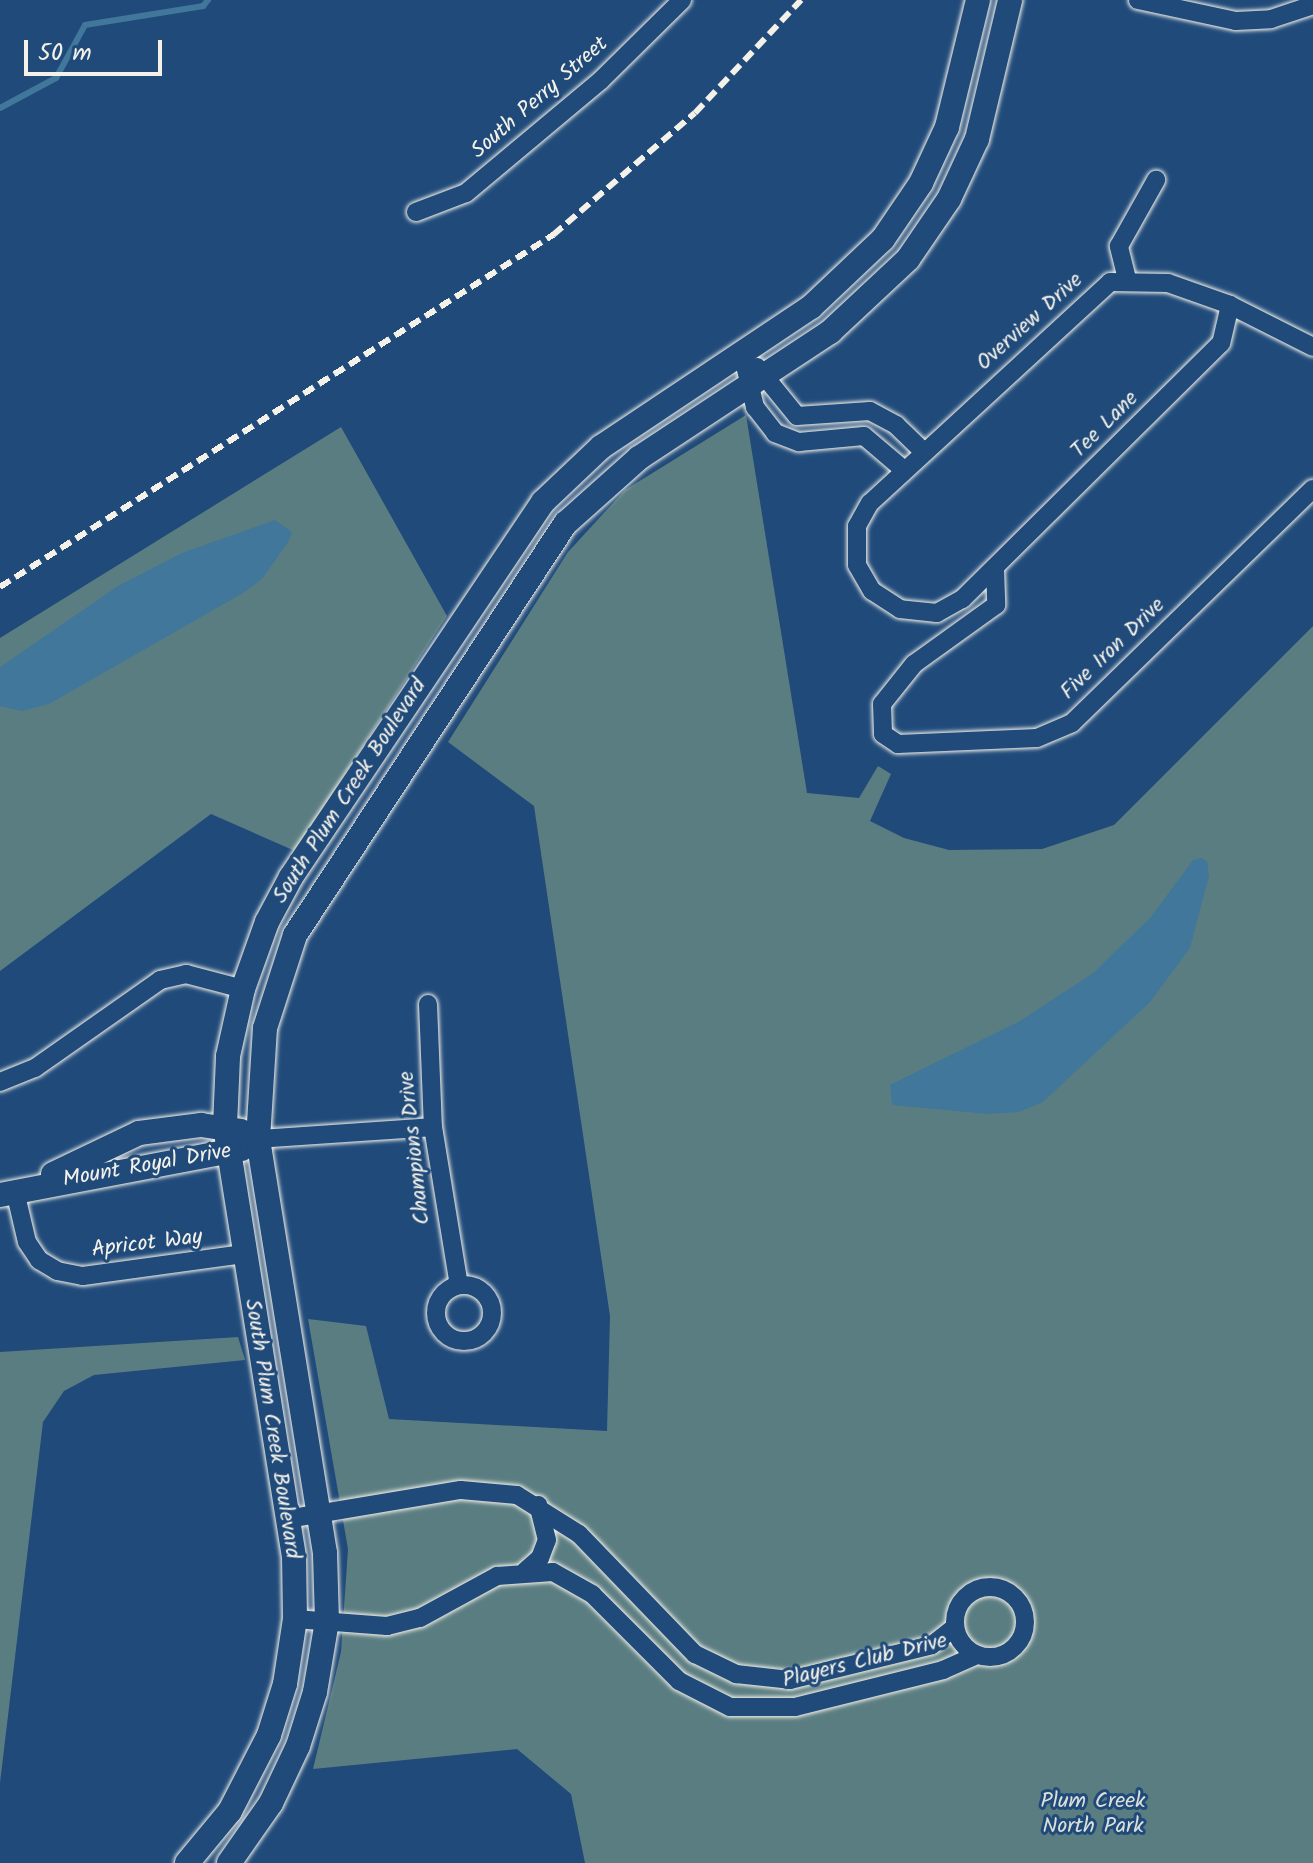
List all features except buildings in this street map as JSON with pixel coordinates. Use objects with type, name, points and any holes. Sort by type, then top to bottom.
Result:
[{"type":"street","name":"South Perry Street","points":[[416,212],[466,193],[601,80],[682,0]]},
{"type":"street","name":"South Plum Creek Boulevard","points":[[187,1863],[230,1811],[269,1735],[295,1619],[287,1519],[225,1126],[228,1056],[243,989],[285,888],[529,519],[601,447],[835,287],[903,211],[947,127],[978,0]]},
{"type":"street","name":"South Plum Creek Boulevard","points":[[229,1863],[271,1803],[298,1746],[315,1692],[327,1621],[318,1515],[258,1139],[265,1028],[295,935],[318,894],[566,523],[630,465],[757,383],[882,288],[930,229],[977,139],[1010,0]]},
{"type":"street","points":[[1138,0],[1236,21],[1271,19],[1313,5]]},
{"type":"street","points":[[1156,180],[1119,246],[1127,279],[1168,283],[1230,305],[1313,347]]},
{"type":"street","name":"Overview Drive","points":[[995,568],[962,599],[937,613],[900,609],[872,591],[857,565],[857,526],[870,503],[923,451],[1110,282],[1127,279]]},
{"type":"street","name":"Tee Lane","points":[[995,568],[1221,343],[1230,305]]},
{"type":"street","points":[[742,353],[757,383],[765,423],[786,439],[864,436],[904,470]]},
{"type":"street","points":[[757,383],[797,416],[870,411],[896,425],[923,451]]},
{"type":"street","name":"Five Iron Drive","points":[[995,568],[996,605],[914,664],[882,704],[883,734],[898,744],[1037,738],[1072,723],[1313,489]]},
{"type":"street","points":[[0,1082],[35,1068],[160,980],[186,974],[243,989]]},
{"type":"street","name":"Champions Drive","points":[[428,1004],[433,1127],[459,1285]]},
{"type":"street","name":"Mount Royal Drive","points":[[8,1193],[139,1133],[225,1126],[258,1139]]},
{"type":"street","points":[[258,1139],[433,1127]]},
{"type":"street","name":"Mount Royal Drive","points":[[8,1193],[143,1164],[228,1153],[258,1139]]},
{"type":"street","name":"Apricot Way","points":[[8,1193],[27,1242],[39,1260],[57,1271],[83,1276],[244,1254]]},
{"type":"street","name":"Players Club Drive","points":[[287,1519],[461,1490],[494,1490],[538,1504],[579,1534],[695,1654],[736,1674],[790,1680],[932,1645],[955,1627]]},
{"type":"street","points":[[525,1571],[540,1558],[547,1540],[538,1504]]},
{"type":"street","name":"Players Club Drive","points":[[295,1619],[387,1626],[409,1621],[497,1576],[525,1571],[553,1572],[574,1580],[679,1681],[730,1707],[795,1707],[943,1670],[977,1655],[1004,1655],[1022,1639],[1026,1621],[1016,1598],[1001,1589],[977,1589],[957,1608],[955,1627],[966,1649],[977,1655]]},
{"type":"green space","name":"Plum Creek North Park","points":[[746,415],[807,793],[859,798],[878,766],[891,774],[870,821],[904,838],[949,850],[1042,849],[1114,825],[1313,626],[1313,1863],[585,1863],[571,1794],[517,1749],[313,1769],[341,1652],[348,1549],[308,1319],[366,1326],[389,1419],[607,1431],[610,1316],[534,806],[448,742],[568,552],[625,490]]},
{"type":"green space","points":[[341,427],[447,616],[295,851],[211,814],[0,971],[0,638]]},
{"type":"green space","points":[[238,1337],[245,1360],[94,1375],[64,1391],[43,1422],[0,1783],[0,1352]]},
{"type":"water","points":[[275,520],[292,532],[288,542],[262,579],[243,593],[49,704],[22,711],[0,706],[0,667],[118,586],[182,553]]},
{"type":"water","points":[[1201,858],[1207,861],[1209,876],[1190,948],[1150,1002],[1043,1102],[1019,1112],[988,1114],[892,1105],[890,1085],[1020,1021],[1093,973],[1151,917],[1193,860]]},
{"type":"waterway","points":[[0,108],[56,78],[85,25],[203,6],[208,0]]},
{"type":"railway","points":[[0,587],[553,235],[695,113],[801,0]]}]
